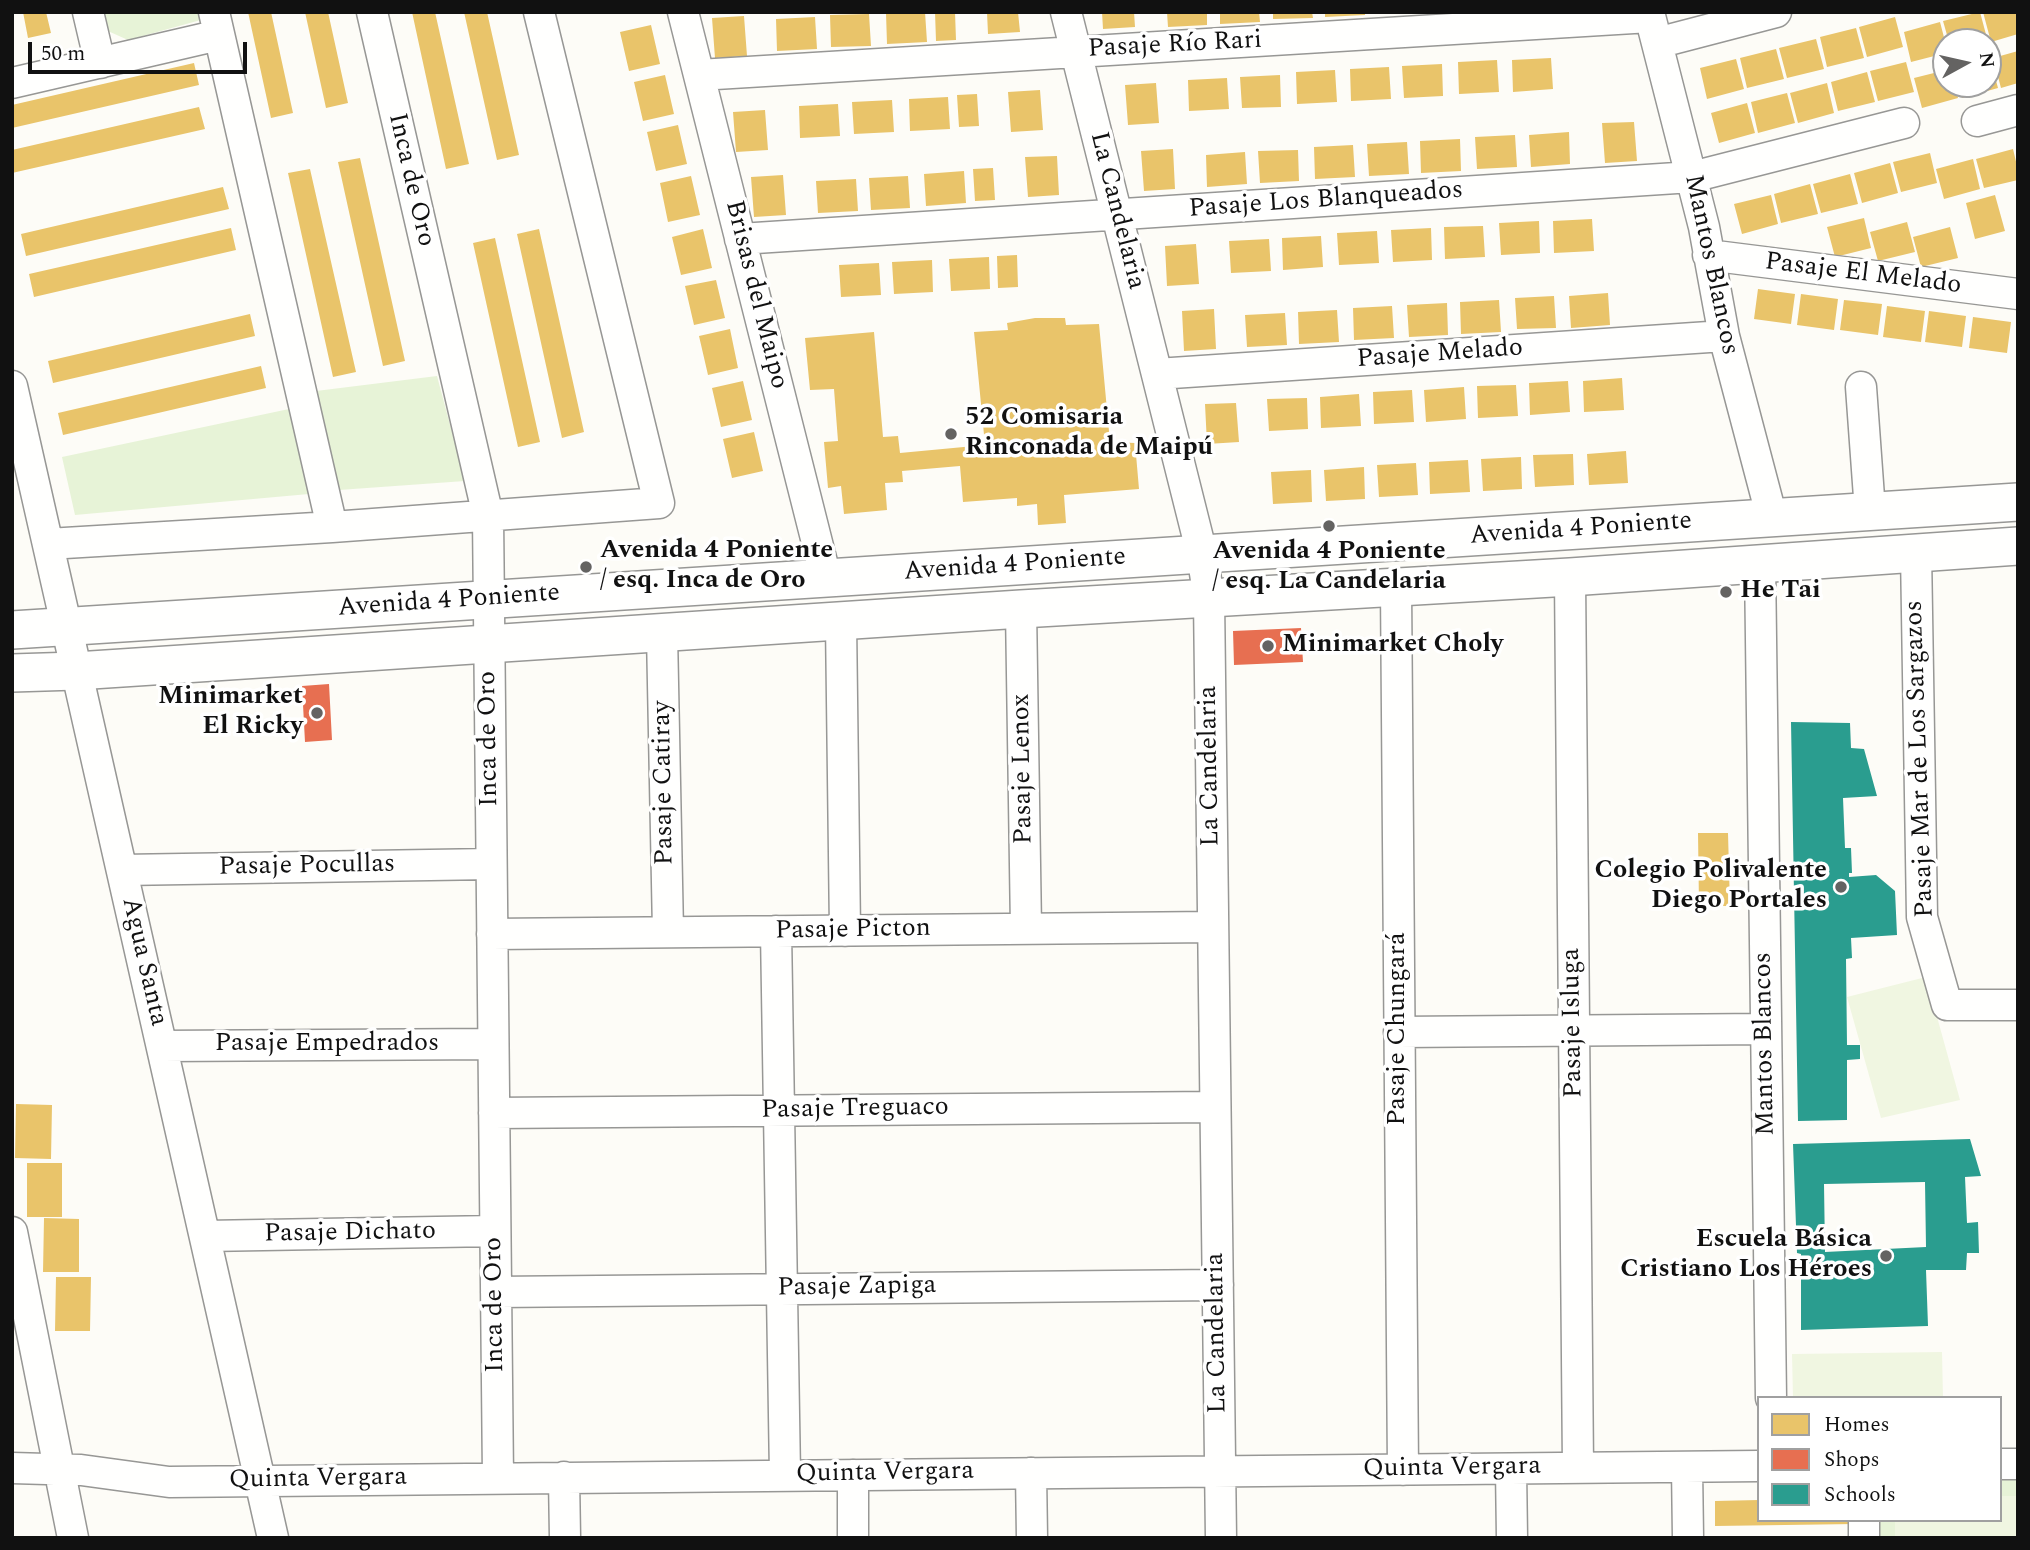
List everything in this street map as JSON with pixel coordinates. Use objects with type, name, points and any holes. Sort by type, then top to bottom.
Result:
[{"type":"street","points":[[88,12],[100,63]]},
{"type":"street","name":"Inca de Oro","points":[[372,12],[488,516],[498,1478]]},
{"type":"street","points":[[48,544],[659,503],[539,12]]},
{"type":"street","name":"Brisas del Maipo","points":[[683,12],[826,578]]},
{"type":"street","name":"La Candelaria","points":[[1066,12],[1202,554],[1209,599],[1221,1538]]},
{"type":"street","name":"Pasaje Río Rari","points":[[699,75],[1076,52],[1652,24],[1776,12]]},
{"type":"street","points":[[12,83],[100,63],[217,24],[332,527]]},
{"type":"street","name":"Mantos Blancos","points":[[1652,24],[1704,227],[1724,336],[1772,518]]},
{"type":"street","points":[[1977,121],[2018,110]]},
{"type":"street","name":"Pasaje Los Blanqueados","points":[[740,239],[1692,177],[1904,123]]},
{"type":"street","name":"Pasaje El Melado","points":[[1708,255],[2018,294]]},
{"type":"street","name":"Pasaje Melado","points":[[1157,374],[1724,336]]},
{"type":"street","name":"Agua Santa","points":[[12,386],[24,487],[48,544],[273,1538]]},
{"type":"street","points":[[1861,387],[1870,511]]},
{"type":"street","name":"Avenida 4 Poniente","points":[[12,630],[2018,502]]},
{"type":"street","name":"Avenida 4 Poniente","points":[[12,673],[1570,577],[2018,546]]},
{"type":"street","name":"Pasaje Mar de Los Sargazos","points":[[1916,552],[1922,917],[1947,1005],[2018,1005]]},
{"type":"street","name":"Mantos Blancos","points":[[1759,563],[1771,1396]]},
{"type":"street","points":[[921,572],[922,615]]},
{"type":"street","name":"Pasaje Isluga","points":[[1570,577],[1578,1468]]},
{"type":"street","name":"Pasaje Chungará","points":[[1396,587],[1403,1470]]},
{"type":"street","name":"Pasaje Lenox","points":[[1021,609],[1026,929]]},
{"type":"street","points":[[841,622],[845,931]]},
{"type":"street","name":"Pasaje Catiray","points":[[662,634],[668,932]]},
{"type":"street","name":"Pasaje Pocullas","points":[[122,870],[491,864]]},
{"type":"street","name":"Pasaje Picton","points":[[492,934],[1213,927]]},
{"type":"street","points":[[776,931],[785,1475]]},
{"type":"street","points":[[1399,1032],[1766,1029]]},
{"type":"street","name":"Pasaje Empedrados","points":[[162,1046],[493,1044]]},
{"type":"street","name":"Pasaje Treguaco","points":[[494,1113],[1215,1107]]},
{"type":"street","name":"Pasaje Dichato","points":[[205,1236],[495,1231]]},
{"type":"street","points":[[12,1232],[74,1538]]},
{"type":"street","name":"Pasaje Zapiga","points":[[496,1292],[1218,1285]]},
{"type":"street","name":"Quinta Vergara","points":[[12,1468],[109,1473],[169,1482],[1757,1466]]},
{"type":"street","points":[[1687,1467],[1688,1538]]},
{"type":"street","points":[[1511,1469],[1511,1538]]},
{"type":"street","points":[[1031,1473],[1032,1538]]},
{"type":"street","points":[[853,1475],[853,1538]]},
{"type":"street","points":[[564,1477],[565,1538]]},
{"type":"green space","points":[[96,12],[207,12],[208,18],[128,40],[99,27]]},
{"type":"green space","points":[[437,376],[465,481],[339,490],[316,391]]},
{"type":"green space","points":[[289,409],[309,494],[75,515],[62,457]]},
{"type":"green space","points":[[1926,977],[1960,1100],[1881,1118],[1847,997]]},
{"type":"green space","points":[[1942,1352],[1943,1396],[1793,1396],[1792,1354]]},
{"type":"green space","points":[[2002,1477],[2018,1477],[2018,1538],[1879,1538],[1879,1522],[2002,1522]]},
{"type":"green space","points":[[2002,1496],[2018,1496],[2018,1538],[1895,1538],[1895,1522],[2002,1522]]},
{"type":"building: Homes","points":[[23,12],[46,12],[51,33],[28,38]]},
{"type":"building: Homes","points":[[248,12],[271,12],[293,113],[271,118]]},
{"type":"building: Homes","points":[[305,12],[328,12],[348,103],[326,108]]},
{"type":"building: Homes","points":[[412,12],[435,12],[469,164],[446,169]]},
{"type":"building: Homes","points":[[464,12],[487,12],[519,155],[497,160]]},
{"type":"building: Homes","points":[[925,12],[927,42],[887,44],[886,13]]},
{"type":"building: Homes","points":[[935,12],[955,12],[956,40],[936,41]]},
{"type":"building: Homes","points":[[987,12],[1018,12],[1020,32],[988,34]]},
{"type":"building: Homes","points":[[1102,12],[1134,12],[1135,27],[1103,29]]},
{"type":"building: Homes","points":[[1167,12],[1207,12],[1207,25],[1168,27]]},
{"type":"building: Homes","points":[[1220,12],[1259,12],[1260,22],[1220,24]]},
{"type":"building: Homes","points":[[1273,12],[1312,12],[1313,18],[1273,19]]},
{"type":"building: Homes","points":[[1325,12],[1365,12],[1365,15],[1325,17]]},
{"type":"building: Homes","points":[[1980,12],[1984,28],[1945,28],[1943,21]]},
{"type":"building: Homes","points":[[1983,12],[2018,12],[2018,34],[2002,39],[2002,28],[1987,28]]},
{"type":"building: Homes","points":[[869,14],[871,46],[831,47],[830,15]]},
{"type":"building: Homes","points":[[744,16],[747,56],[715,58],[712,18]]},
{"type":"building: Homes","points":[[815,17],[817,49],[777,51],[776,19]]},
{"type":"building: Homes","points":[[1895,17],[1903,47],[1867,57],[1859,27]]},
{"type":"building: Homes","points":[[1940,22],[1942,28],[1932,28],[1932,57],[1911,62],[1904,32]]},
{"type":"building: Homes","points":[[651,25],[660,64],[629,71],[620,32]]},
{"type":"building: Homes","points":[[1856,28],[1864,58],[1827,67],[1820,37]]},
{"type":"building: Homes","points":[[1816,39],[1824,69],[1787,78],[1779,48]]},
{"type":"building: Homes","points":[[1776,49],[1784,79],[1747,88],[1740,58]]},
{"type":"building: Homes","points":[[2018,51],[2018,83],[2002,88],[2002,55]]},
{"type":"building: Homes","points":[[1551,58],[1553,89],[1513,92],[1512,60]]},
{"type":"building: Homes","points":[[1736,59],[1744,89],[1707,99],[1700,68]]},
{"type":"building: Homes","points":[[1497,60],[1499,92],[1459,94],[1458,62]]},
{"type":"building: Homes","points":[[1906,62],[1914,92],[1878,101],[1870,71]]},
{"type":"building: Homes","points":[[194,63],[199,85],[12,128],[12,105]]},
{"type":"building: Homes","points":[[1442,64],[1443,96],[1404,98],[1402,66]]},
{"type":"building: Homes","points":[[1389,67],[1391,99],[1351,101],[1350,69]]},
{"type":"building: Homes","points":[[1335,70],[1337,102],[1297,104],[1296,72]]},
{"type":"building: Homes","points":[[1867,72],[1875,102],[1838,111],[1831,82]]},
{"type":"building: Homes","points":[[1932,74],[1932,98],[1958,98],[1922,108],[1914,78]]},
{"type":"building: Homes","points":[[665,75],[674,114],[643,121],[634,82]]},
{"type":"building: Homes","points":[[1280,75],[1281,107],[1242,108],[1240,77]]},
{"type":"building: Homes","points":[[1227,78],[1229,109],[1189,111],[1188,80]]},
{"type":"building: Homes","points":[[1156,83],[1159,123],[1128,125],[1125,85]]},
{"type":"building: Homes","points":[[1827,83],[1834,113],[1798,123],[1790,93]]},
{"type":"building: Homes","points":[[1040,90],[1043,130],[1011,132],[1008,92]]},
{"type":"building: Homes","points":[[1787,93],[1795,123],[1758,133],[1751,102]]},
{"type":"building: Homes","points":[[977,94],[979,126],[959,127],[957,95]]},
{"type":"building: Homes","points":[[948,97],[950,129],[910,131],[909,99]]},
{"type":"building: Homes","points":[[892,100],[894,132],[854,134],[852,102]]},
{"type":"building: Homes","points":[[1747,103],[1755,133],[1719,143],[1711,113]]},
{"type":"building: Homes","points":[[838,104],[840,136],[800,138],[799,106]]},
{"type":"building: Homes","points":[[199,107],[205,129],[12,173],[12,150]]},
{"type":"building: Homes","points":[[765,110],[768,150],[736,152],[733,112]]},
{"type":"building: Homes","points":[[1634,122],[1637,161],[1605,163],[1602,123]]},
{"type":"building: Homes","points":[[678,125],[687,164],[656,171],[647,132]]},
{"type":"building: Homes","points":[[1569,132],[1570,164],[1531,167],[1529,135]]},
{"type":"building: Homes","points":[[1515,135],[1517,167],[1477,169],[1475,137]]},
{"type":"building: Homes","points":[[1460,139],[1461,171],[1421,173],[1420,141]]},
{"type":"building: Homes","points":[[1407,142],[1409,174],[1369,176],[1367,144]]},
{"type":"building: Homes","points":[[1353,145],[1355,177],[1315,179],[1314,147]]},
{"type":"building: Homes","points":[[1173,149],[1175,189],[1144,191],[1141,151]]},
{"type":"building: Homes","points":[[2013,149],[2018,180],[1984,188],[1976,159]]},
{"type":"building: Homes","points":[[1298,150],[1299,181],[1260,183],[1258,151]]},
{"type":"building: Homes","points":[[1245,152],[1247,184],[1207,187],[1206,155]]},
{"type":"building: Homes","points":[[1930,153],[1937,183],[1901,192],[1893,162]]},
{"type":"building: Homes","points":[[1057,156],[1059,195],[1028,197],[1025,157]]},
{"type":"building: Homes","points":[[360,158],[405,361],[383,366],[338,162]]},
{"type":"building: Homes","points":[[1973,159],[1980,189],[1944,199],[1936,169]]},
{"type":"building: Homes","points":[[1890,163],[1898,193],[1862,203],[1854,173]]},
{"type":"building: Homes","points":[[993,168],[995,200],[975,201],[973,169]]},
{"type":"building: Homes","points":[[310,169],[356,372],[333,377],[288,173]]},
{"type":"building: Homes","points":[[964,171],[966,203],[926,206],[924,174]]},
{"type":"building: Homes","points":[[1850,174],[1858,204],[1821,213],[1813,184]]},
{"type":"building: Homes","points":[[783,175],[786,215],[754,217],[751,177]]},
{"type":"building: Homes","points":[[691,176],[700,215],[668,222],[660,183]]},
{"type":"building: Homes","points":[[908,176],[910,208],[871,210],[869,178]]},
{"type":"building: Homes","points":[[856,179],[858,211],[818,213],[816,181]]},
{"type":"building: Homes","points":[[1810,184],[1818,214],[1781,223],[1774,194]]},
{"type":"building: Homes","points":[[223,187],[229,209],[26,256],[21,234]]},
{"type":"building: Homes","points":[[1771,195],[1778,224],[1742,234],[1734,204]]},
{"type":"building: Homes","points":[[1995,195],[2005,231],[1975,239],[1966,203]]},
{"type":"building: Homes","points":[[1864,218],[1871,248],[1835,257],[1827,227]]},
{"type":"building: Homes","points":[[1592,219],[1594,251],[1554,253],[1553,221]]},
{"type":"building: Homes","points":[[1539,221],[1540,253],[1501,255],[1499,223]]},
{"type":"building: Homes","points":[[1907,222],[1915,252],[1878,261],[1870,232]]},
{"type":"building: Homes","points":[[1483,226],[1485,257],[1445,259],[1444,227]]},
{"type":"building: Homes","points":[[1950,227],[1958,258],[1921,267],[1913,237]]},
{"type":"building: Homes","points":[[231,228],[236,250],[34,297],[29,274]]},
{"type":"building: Homes","points":[[1431,228],[1432,260],[1393,262],[1391,230]]},
{"type":"building: Homes","points":[[539,229],[584,432],[562,438],[517,234]]},
{"type":"building: Homes","points":[[703,229],[712,268],[681,275],[672,237]]},
{"type":"building: Homes","points":[[1377,231],[1379,263],[1339,265],[1337,233]]},
{"type":"building: Homes","points":[[1321,236],[1323,267],[1283,270],[1282,238]]},
{"type":"building: Homes","points":[[495,238],[540,442],[518,447],[473,243]]},
{"type":"building: Homes","points":[[1269,239],[1271,271],[1231,273],[1229,241]]},
{"type":"building: Homes","points":[[1196,244],[1199,284],[1167,286],[1165,246]]},
{"type":"building: Homes","points":[[1017,255],[1018,287],[998,288],[997,256]]},
{"type":"building: Homes","points":[[989,257],[990,289],[951,291],[949,259]]},
{"type":"building: Homes","points":[[932,260],[933,292],[894,294],[892,262]]},
{"type":"building: Homes","points":[[879,263],[881,295],[841,297],[839,265]]},
{"type":"building: Homes","points":[[716,280],[725,318],[694,325],[685,286]]},
{"type":"building: Homes","points":[[1758,289],[1795,294],[1791,324],[1754,319]]},
{"type":"building: Homes","points":[[1608,293],[1610,325],[1571,328],[1569,296]]},
{"type":"building: Homes","points":[[1801,294],[1838,299],[1834,330],[1797,325]]},
{"type":"building: Homes","points":[[1554,296],[1556,328],[1517,329],[1515,298]]},
{"type":"building: Homes","points":[[1499,300],[1501,332],[1461,334],[1460,302]]},
{"type":"building: Homes","points":[[1844,300],[1882,304],[1878,335],[1840,330]]},
{"type":"building: Homes","points":[[1447,303],[1448,335],[1409,337],[1407,305]]},
{"type":"building: Homes","points":[[1392,306],[1394,338],[1354,340],[1353,308]]},
{"type":"building: Homes","points":[[1887,306],[1925,311],[1921,342],[1883,337]]},
{"type":"building: Homes","points":[[1214,309],[1216,349],[1184,351],[1182,311]]},
{"type":"building: Homes","points":[[1337,310],[1339,342],[1299,344],[1298,312]]},
{"type":"building: Homes","points":[[1929,311],[1966,316],[1962,347],[1925,342]]},
{"type":"building: Homes","points":[[1285,313],[1287,345],[1247,347],[1245,315]]},
{"type":"building: Homes","points":[[250,314],[255,336],[53,383],[48,361]]},
{"type":"building: Homes","points":[[1973,317],[2011,322],[2007,353],[1969,348]]},
{"type":"building: Homes","points":[[1035,318],[1065,318],[1066,325],[1099,324],[1110,442],[1135,443],[1139,489],[1064,495],[1066,523],[1038,525],[1037,504],[1017,506],[1017,498],[963,502],[960,466],[902,471],[903,482],[885,483],[887,510],[844,514],[841,486],[828,488],[824,442],[838,441],[834,389],[810,390],[805,338],[874,332],[883,437],[898,436],[900,453],[985,445],[974,332],[1008,330],[1007,323]]},
{"type":"building: Homes","points":[[730,329],[738,368],[708,375],[699,336]]},
{"type":"building: Homes","points":[[261,366],[266,388],[63,435],[58,413]]},
{"type":"building: Homes","points":[[1622,378],[1624,410],[1584,412],[1583,381]]},
{"type":"building: Homes","points":[[743,381],[752,420],[721,427],[712,388]]},
{"type":"building: Homes","points":[[1568,381],[1570,412],[1530,415],[1529,383]]},
{"type":"building: Homes","points":[[1516,385],[1518,416],[1478,418],[1477,386]]},
{"type":"building: Homes","points":[[1464,387],[1466,419],[1426,422],[1424,390]]},
{"type":"building: Homes","points":[[1412,390],[1414,422],[1374,424],[1373,392]]},
{"type":"building: Homes","points":[[1359,394],[1361,426],[1321,428],[1320,397]]},
{"type":"building: Homes","points":[[1307,398],[1308,429],[1269,431],[1267,399]]},
{"type":"building: Homes","points":[[1236,403],[1239,442],[1207,444],[1205,404]]},
{"type":"building: Homes","points":[[754,432],[763,471],[732,478],[723,439]]},
{"type":"building: Homes","points":[[1626,451],[1628,483],[1589,485],[1587,454]]},
{"type":"building: Homes","points":[[1573,454],[1574,485],[1535,487],[1533,455]]},
{"type":"building: Homes","points":[[1521,457],[1522,489],[1483,491],[1481,459]]},
{"type":"building: Homes","points":[[1468,460],[1470,492],[1430,494],[1429,462]]},
{"type":"building: Homes","points":[[1416,463],[1418,495],[1379,497],[1377,465]]},
{"type":"building: Homes","points":[[1364,467],[1365,499],[1326,501],[1324,470]]},
{"type":"building: Homes","points":[[1311,470],[1312,502],[1273,504],[1271,472]]},
{"type":"building: Homes","points":[[1698,833],[1728,833],[1730,906],[1699,906]]},
{"type":"building: Homes","points":[[16,1104],[52,1105],[51,1159],[15,1158]]},
{"type":"building: Homes","points":[[27,1163],[62,1163],[62,1217],[27,1217]]},
{"type":"building: Homes","points":[[44,1218],[79,1219],[79,1272],[43,1272]]},
{"type":"building: Homes","points":[[56,1277],[91,1277],[90,1331],[55,1331]]},
{"type":"building: Homes","points":[[1757,1500],[1757,1522],[1855,1524],[1715,1526],[1715,1501]]},
{"type":"building: Shops","name":"Minimarket Choly","points":[[1301,628],[1303,662],[1234,665],[1233,631]]},
{"type":"building: Shops","name":"Minimarket El Ricky","points":[[329,684],[332,740],[305,742],[302,686]]},
{"type":"building: Schools","points":[[1791,722],[1850,723],[1851,748],[1864,749],[1877,796],[1843,798],[1845,848],[1851,848],[1852,873],[1849,873],[1849,877],[1876,875],[1895,891],[1897,935],[1851,938],[1852,958],[1846,959],[1847,1045],[1860,1045],[1860,1059],[1847,1060],[1847,1120],[1798,1121]]},
{"type":"building: Schools","points":[[1970,1139],[1981,1176],[1965,1177],[1967,1223],[1978,1222],[1979,1253],[1967,1253],[1966,1270],[1926,1270],[1928,1326],[1801,1330],[1801,1254],[1797,1253],[1793,1144]],"holes":[[[1925,1182],[1926,1247],[1825,1252],[1824,1184]]]},
{"type":"place","name":"52 Comisaria Rinconada de Maipú","points":[[951,434]]},
{"type":"place","name":"Avenida 4 Poniente / esq. La Candelaria","points":[[1329,526]]},
{"type":"place","name":"Avenida 4 Poniente / esq. Inca de Oro","points":[[586,567]]},
{"type":"place","name":"He Tai","points":[[1726,592]]},
{"type":"place","name":"Minimarket Choly","points":[[1268,646]]},
{"type":"place","name":"Minimarket El Ricky","points":[[317,713]]},
{"type":"place","name":"Colegio Polivalente Diego Portales","points":[[1841,887]]},
{"type":"place","name":"Escuela Básica Cristiano Los Héroes","points":[[1886,1256]]}]
